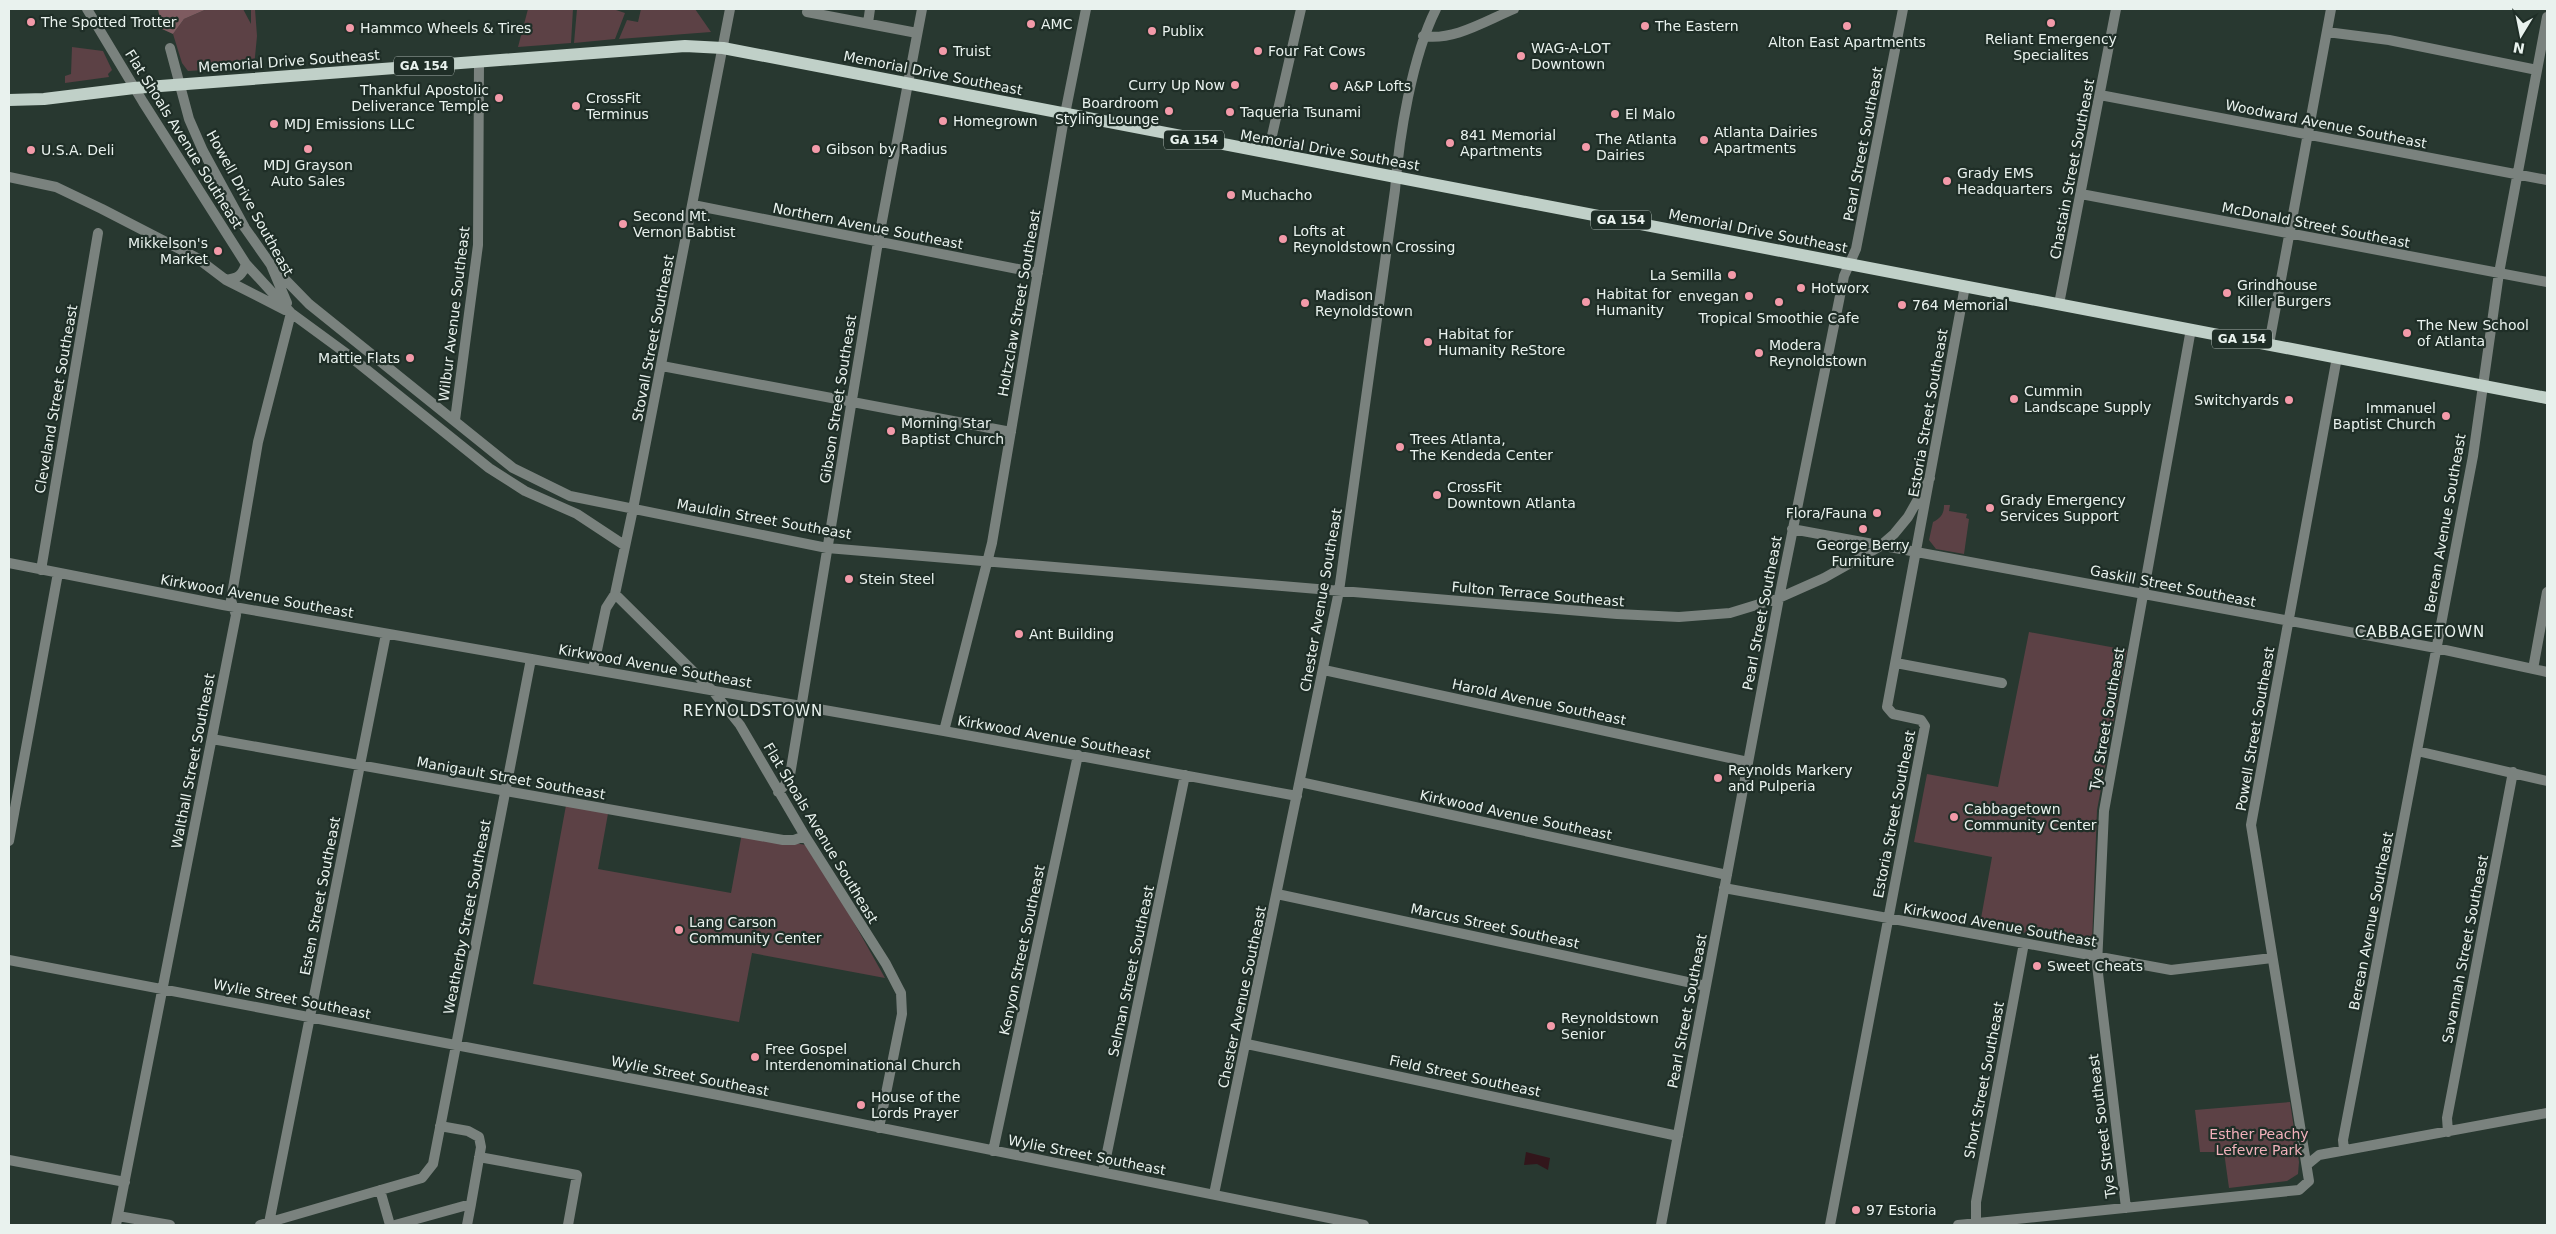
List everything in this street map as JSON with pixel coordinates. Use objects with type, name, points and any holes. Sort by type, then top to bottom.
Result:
[{"type":"main road","name":"Memorial Drive Southeast","points":[[9,100],[44,99],[179,84],[685,46],[723,48],[2547,398]]},
{"type":"street","name":"Flat Shoals Avenue Southeast","points":[[87,9],[134,88],[246,264],[281,295],[291,313],[347,354],[489,468],[525,491],[577,514],[624,545]]},
{"type":"street","name":"Stovall Street Southeast","points":[[593,669],[606,608],[615,594],[633,508],[730,9]]},
{"type":"street","points":[[868,23],[870,9]]},
{"type":"street","name":"Gibson Street Southeast","points":[[778,792],[790,775],[878,242],[922,9]]},
{"type":"street","name":"Holtzclaw Street Southeast","points":[[944,731],[987,561],[1011,432],[1065,113],[1086,9]]},
{"type":"street","points":[[1268,153],[1301,9]]},
{"type":"street","name":"Chester Avenue Southeast","points":[[1214,1194],[1339,591],[1396,177],[1396,165],[1423,36],[1436,9]]},
{"type":"street","points":[[1423,36],[1436,38],[1452,35],[1514,9]]},
{"type":"street","name":"Pearl Street Southeast","points":[[1661,1225],[1792,529],[1844,276],[1856,249],[1903,9]]},
{"type":"street","name":"Chastain Street Southeast","points":[[2060,304],[2116,9]]},
{"type":"street","points":[[2269,344],[2331,9]]},
{"type":"street","points":[[807,12],[917,33]]},
{"type":"street","name":"Berean Avenue Southeast","points":[[2344,1150],[2343,1140],[2472,456],[2499,273],[2547,17]]},
{"type":"street","points":[[2327,32],[2389,40],[2537,70]]},
{"type":"street","name":"Howell Drive Southeast","points":[[170,48],[189,119],[203,151],[245,228],[270,265],[281,295]]},
{"type":"street","name":"Wilbur Avenue Southeast","points":[[455,420],[478,246],[479,62]]},
{"type":"street","name":"Woodward Avenue Southeast","points":[[2100,95],[2547,180]]},
{"type":"street","points":[[9,177],[62,190],[190,254],[226,280],[291,313]]},
{"type":"street","name":"McDonald Street Southeast","points":[[2081,194],[2547,282]]},
{"type":"street","name":"Northern Avenue Southeast","points":[[693,205],[1038,273]]},
{"type":"street","name":"Cleveland Street Southeast","points":[[41,570],[98,233]]},
{"type":"street","points":[[226,280],[237,278],[243,273],[246,264]]},
{"type":"street","points":[[270,265],[309,304],[455,420]]},
{"type":"street","name":"Estoria Street Southeast","points":[[1830,1225],[1925,726],[1921,720],[1893,714],[1888,710],[1966,286]]},
{"type":"street","points":[[244,290],[281,295],[309,304]]},
{"type":"street","name":"Walthall Street Southeast","points":[[117,1220],[236,615],[231,600],[258,442],[291,313]]},
{"type":"street","name":"Tye Street Southeast","points":[[2126,1208],[2097,974],[2104,811],[2191,329]]},
{"type":"street","name":"Powell Street Southeast","points":[[2126,1208],[2299,1190],[2309,1181],[2308,1164],[2251,825],[2337,357]]},
{"type":"street","points":[[662,366],[1011,432]]},
{"type":"street","name":"Mauldin Street Southeast","points":[[455,420],[513,468],[570,496],[828,548],[1093,570]]},
{"type":"street","name":"Fulton Terrace Southeast","points":[[1093,570],[1618,614],[1679,617],[1730,613],[1779,598],[1824,578],[1879,547],[1908,517],[1930,478]]},
{"type":"street","name":"Flat Shoals Avenue Southeast","points":[[525,491],[570,496]]},
{"type":"street","name":"Gaskill Street Southeast","points":[[1792,529],[1879,547],[1916,552],[2436,648],[2547,672]]},
{"type":"street","name":"Kirkwood Avenue Southeast","points":[[9,563],[234,607],[944,731],[1297,796]]},
{"type":"street","points":[[9,841],[58,573]]},
{"type":"street","points":[[2533,669],[2547,592]]},
{"type":"street","name":"Flat Shoals Avenue Southeast","points":[[615,594],[712,690],[740,725],[804,836],[886,964],[900,993],[902,1014],[879,1128]]},
{"type":"street","name":"Esten Street Southeast","points":[[265,1224],[310,1017],[386,634]]},
{"type":"street","name":"Weatherby Street Southeast","points":[[380,1190],[422,1178],[433,1164],[531,659]]},
{"type":"street","points":[[1896,663],[2002,683]]},
{"type":"street","name":"Harold Avenue Southeast","points":[[1324,670],[1748,762]]},
{"type":"street","name":"Manigault Street Southeast","points":[[212,739],[782,840],[804,836]]},
{"type":"street","points":[[2417,751],[2547,781]]},
{"type":"street","name":"Kenyon Street Southeast","points":[[993,1150],[1078,756]]},
{"type":"street","name":"Savannah Street Southeast","points":[[2448,1132],[2447,1118],[2513,772]]},
{"type":"street","name":"Selman Street Southeast","points":[[1103,1172],[1186,776]]},
{"type":"street","name":"Kirkwood Avenue Southeast","points":[[1300,782],[1727,875]]},
{"type":"street","name":"Kirkwood Avenue Southeast","points":[[1724,888],[2171,970],[2272,958]]},
{"type":"street","name":"Marcus Street Southeast","points":[[1277,894],[1706,986]]},
{"type":"street","name":"Short Street Southeast","points":[[1976,1223],[1976,1202],[2024,943]]},
{"type":"street","name":"Wylie Street Southeast","points":[[9,960],[456,1044],[1364,1225]]},
{"type":"street","name":"Field Street Southeast","points":[[1246,1044],[1678,1136]]},
{"type":"street","points":[[2308,1164],[2319,1155],[2547,1113]]},
{"type":"street","points":[[440,1126],[468,1131],[480,1137],[479,1157],[468,1225]]},
{"type":"street","points":[[479,1157],[577,1175],[568,1225]]},
{"type":"street","points":[[9,1160],[125,1182]]},
{"type":"street","points":[[265,1224],[380,1190],[390,1225]]},
{"type":"street","points":[[396,1225],[471,1204]]},
{"type":"street","points":[[1958,1225],[2126,1208]]},
{"type":"street","points":[[117,1220],[170,1225]]},
{"type":"green space","points":[[207,9],[243,9],[251,24],[251,9],[255,9],[257,36],[254,67],[188,71],[182,63],[173,34],[184,19]]},
{"type":"green space","points":[[528,9],[573,9],[571,43],[518,47]]},
{"type":"green space","points":[[577,9],[613,9],[625,13],[615,39],[574,43]]},
{"type":"green space","points":[[641,9],[695,9],[711,32],[619,39],[627,20],[638,22]]},
{"type":"green space","points":[[72,47],[103,51],[112,70],[108,74],[109,77],[65,83],[65,76],[71,74]]},
{"type":"green space","points":[[1944,505],[1950,505],[1949,511],[1967,514],[1966,518],[1969,519],[1964,554],[1936,549],[1929,540],[1933,522],[1942,515]]},
{"type":"green space","points":[[2029,632],[2127,650],[2097,810],[2092,943],[2088,945],[1980,924],[1992,857],[1914,842],[1927,774],[1998,787]]},
{"type":"green space","points":[[567,800],[609,808],[598,869],[731,893],[742,833],[811,846],[885,978],[752,953],[739,1022],[533,984]]},
{"type":"green space","name":"Esther Peachy Lefevre Park","points":[[2290,1102],[2299,1162],[2298,1174],[2287,1181],[2229,1188],[2224,1152],[2200,1152],[2195,1110]]},
{"type":"shaded area","points":[[158,9],[207,9],[184,19],[173,34],[162,29]]},
{"type":"shaded area","points":[[1526,1152],[1550,1158],[1548,1170],[1537,1164],[1524,1165]]},
{"type":"place","name":"The Spotted Trotter","points":[[31,22]]},
{"type":"place","name":"Reliant Emergency Specialites","points":[[2051,23]]},
{"type":"place","name":"AMC","points":[[1031,24]]},
{"type":"place","name":"The Eastern","points":[[1645,26]]},
{"type":"place","name":"Alton East Apartments","points":[[1847,26]]},
{"type":"place","name":"Hammco Wheels & Tires","points":[[350,28]]},
{"type":"place","name":"Publix","points":[[1152,31]]},
{"type":"place","name":"Truist","points":[[943,51]]},
{"type":"place","name":"Four Fat Cows","points":[[1258,51]]},
{"type":"place","name":"WAG-A-LOT Downtown","points":[[1521,56]]},
{"type":"place","name":"Curry Up Now","points":[[1235,85]]},
{"type":"place","name":"A&P Lofts","points":[[1334,86]]},
{"type":"place","name":"Thankful Apostolic Deliverance Temple","points":[[499,98]]},
{"type":"place","name":"CrossFit Terminus","points":[[576,106]]},
{"type":"place","name":"Boardroom Styling Lounge","points":[[1169,111]]},
{"type":"place","name":"Taqueria Tsunami","points":[[1230,112]]},
{"type":"place","name":"El Malo","points":[[1615,114]]},
{"type":"place","name":"Homegrown","points":[[943,121]]},
{"type":"place","name":"MDJ Emissions LLC","points":[[274,124]]},
{"type":"place","name":"Atlanta Dairies Apartments","points":[[1704,140]]},
{"type":"place","name":"841 Memorial Apartments","points":[[1450,143]]},
{"type":"place","name":"The Atlanta Dairies","points":[[1586,147]]},
{"type":"place","name":"MDJ Grayson Auto Sales","points":[[308,149]]},
{"type":"place","name":"Gibson by Radius","points":[[816,149]]},
{"type":"place","name":"U.S.A. Deli","points":[[31,150]]},
{"type":"place","name":"Grady EMS Headquarters","points":[[1947,181]]},
{"type":"place","name":"Muchacho","points":[[1231,195]]},
{"type":"place","name":"Second Mt. Vernon Babtist","points":[[623,224]]},
{"type":"place","name":"Lofts at Reynoldstown Crossing","points":[[1283,239]]},
{"type":"place","name":"Mikkelson's Market","points":[[218,251]]},
{"type":"place","name":"La Semilla","points":[[1732,275]]},
{"type":"place","name":"Hotworx","points":[[1801,288]]},
{"type":"place","name":"Grindhouse Killer Burgers","points":[[2227,293]]},
{"type":"place","name":"envegan","points":[[1749,296]]},
{"type":"place","name":"Habitat for Humanity","points":[[1586,302]]},
{"type":"place","name":"Tropical Smoothie Cafe","points":[[1779,302]]},
{"type":"place","name":"Madison Reynoldstown","points":[[1305,303]]},
{"type":"place","name":"764 Memorial","points":[[1902,305]]},
{"type":"place","name":"The New School of Atlanta","points":[[2407,333]]},
{"type":"place","name":"Habitat for Humanity ReStore","points":[[1428,342]]},
{"type":"place","name":"Modera Reynoldstown","points":[[1759,353]]},
{"type":"place","name":"Mattie Flats","points":[[410,358]]},
{"type":"place","name":"Cummin Landscape Supply","points":[[2014,399]]},
{"type":"place","name":"Switchyards","points":[[2289,400]]},
{"type":"place","name":"Immanuel Baptist Church","points":[[2446,416]]},
{"type":"place","name":"Morning Star Baptist Church","points":[[891,431]]},
{"type":"place","name":"Trees Atlanta, The Kendeda Center","points":[[1400,447]]},
{"type":"place","name":"CrossFit Downtown Atlanta","points":[[1437,495]]},
{"type":"place","name":"Grady Emergency Services Support","points":[[1990,508]]},
{"type":"place","name":"Flora/Fauna","points":[[1877,513]]},
{"type":"place","name":"George Berry Furniture","points":[[1863,529]]},
{"type":"place","name":"Stein Steel","points":[[849,579]]},
{"type":"place","name":"Ant Building","points":[[1019,634]]},
{"type":"place","name":"Reynolds Markery and Pulperia","points":[[1718,778]]},
{"type":"place","name":"Cabbagetown Community Center","points":[[1954,817]]},
{"type":"place","name":"Lang Carson Community Center","points":[[679,930]]},
{"type":"place","name":"Sweet Cheats","points":[[2037,966]]},
{"type":"place","name":"Reynoldstown Senior","points":[[1551,1026]]},
{"type":"place","name":"Free Gospel Interdenominational Church","points":[[755,1057]]},
{"type":"place","name":"House of the Lords Prayer","points":[[861,1105]]},
{"type":"place","name":"97 Estoria","points":[[1856,1210]]},
{"type":"district","name":"CABBAGETOWN","points":[[2420,632]]},
{"type":"district","name":"REYNOLDSTOWN","points":[[753,711]]}]
